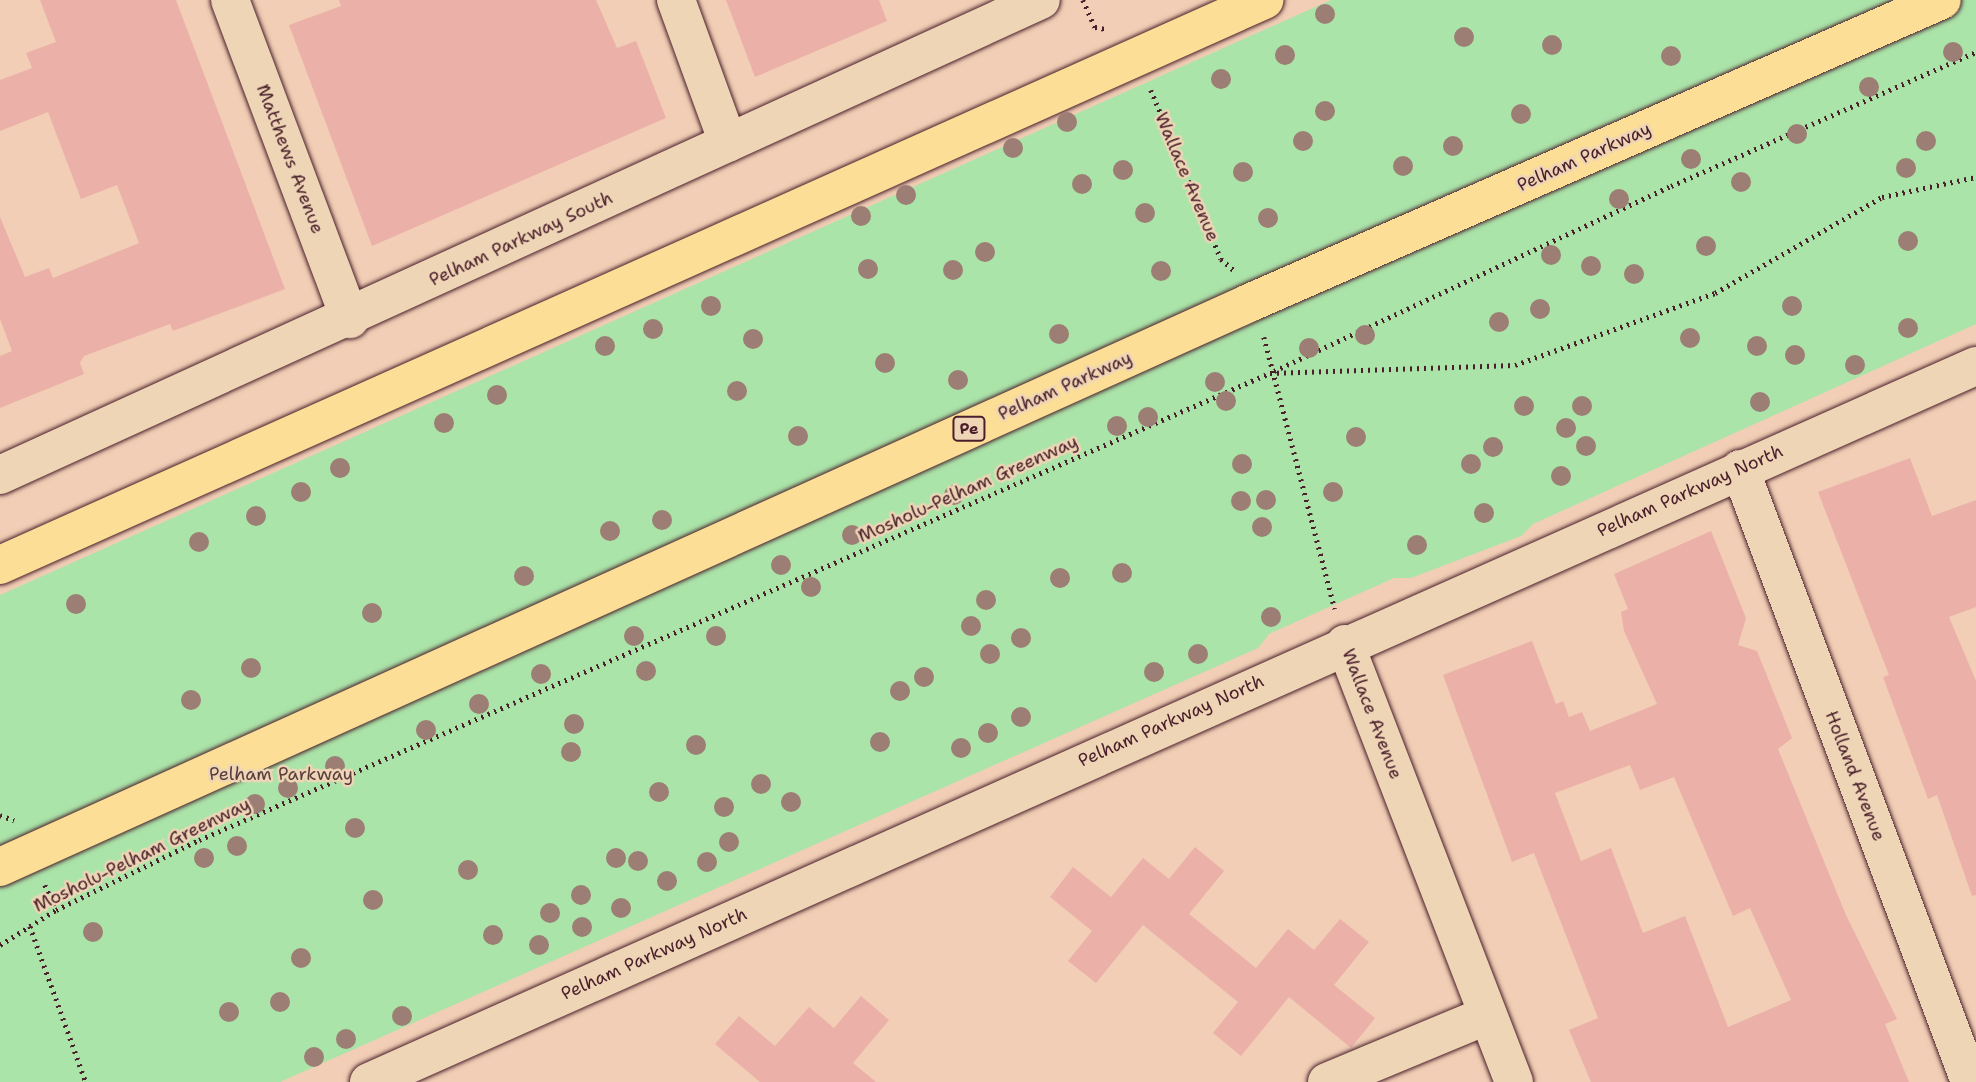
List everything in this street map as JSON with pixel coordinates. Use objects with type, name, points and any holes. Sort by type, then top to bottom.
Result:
[{"type":"main road","points":[[0,565],[1264,0]]},
{"type":"main road","name":"Pelham Parkway","points":[[0,867],[1250,303],[1942,0]]},
{"type":"street","name":"Matthews Avenue","points":[[229,0],[349,319]]},
{"type":"street","points":[[676,0],[728,143]]},
{"type":"street","name":"Pelham Parkway South","points":[[0,475],[349,319],[1041,0]]},
{"type":"street","name":"Pelham Parkway North","points":[[369,1082],[1345,644],[1976,366]]},
{"type":"street","name":"Holland Avenue","points":[[1740,469],[1970,1082]]},
{"type":"street","name":"Wallace Avenue","points":[[1345,644],[1514,1082]]},
{"type":"street","points":[[1327,1082],[1488,1015]]},
{"type":"path","points":[[1083,0],[1095,27],[1114,30]]},
{"type":"path","points":[[1270,373],[1671,186],[1976,52]]},
{"type":"path","name":"Wallace Avenue","points":[[1148,85],[1221,259],[1236,271]]},
{"type":"path","name":"Mosholu-Pelham Greenway","points":[[0,945],[56,910],[211,835],[1270,373],[1515,365],[1715,293],[1882,197],[1976,177]]},
{"type":"path","name":"Wallace Avenue","points":[[1263,335],[1270,373],[1345,644]]},
{"type":"path","points":[[0,815],[15,821]]},
{"type":"path","points":[[45,885],[56,910]]},
{"type":"path","points":[[30,926],[86,1082]]},
{"type":"green space","name":"Pelham Parkway","points":[[1331,0],[1976,0],[1976,324],[1533,524],[1521,536],[1411,578],[1394,578],[1269,634],[1258,648],[280,1082],[0,1082],[0,595]]},
{"type":"building","points":[[40,0],[176,0],[285,289],[173,331],[170,324],[84,356],[80,363],[84,374],[0,408],[0,356],[12,351],[0,319],[0,217],[25,277],[49,268],[53,278],[139,243],[117,185],[81,199],[48,112],[0,131],[0,80],[32,68],[26,53],[56,42]]},
{"type":"building","points":[[339,0],[596,0],[617,48],[636,41],[666,118],[372,246],[289,25],[341,6]]},
{"type":"building","points":[[726,0],[879,0],[887,21],[755,77]]},
{"type":"building","points":[[1910,458],[1932,516],[1976,500],[1976,607],[1949,617],[1976,681],[1976,895],[1972,896],[1937,795],[1928,799],[1883,677],[1889,675],[1818,492]]},
{"type":"building","points":[[1711,531],[1746,618],[1738,645],[1757,651],[1792,738],[1778,749],[1846,915],[1897,1019],[1885,1024],[1909,1082],[1591,1082],[1569,1030],[1598,1018],[1534,853],[1512,862],[1443,675],[1532,641],[1556,704],[1563,701],[1569,717],[1582,712],[1590,731],[1657,704],[1624,631],[1621,612],[1628,609],[1614,574]],"holes":[[[1630,765],[1640,790],[1674,777],[1733,916],[1750,908],[1791,1000],[1728,1027],[1685,916],[1643,933],[1611,848],[1581,861],[1555,793]]]},
{"type":"building","points":[[1195,847],[1224,871],[1189,914],[1256,968],[1288,929],[1314,950],[1340,919],[1369,942],[1334,985],[1375,1018],[1351,1048],[1289,997],[1241,1056],[1213,1033],[1238,1002],[1143,925],[1096,983],[1068,961],[1092,931],[1050,897],[1073,867],[1111,897],[1143,858],[1169,879]]},
{"type":"building","points":[[861,996],[889,1020],[853,1063],[876,1082],[760,1082],[715,1044],[739,1016],[775,1046],[809,1007],[834,1028]]}]
